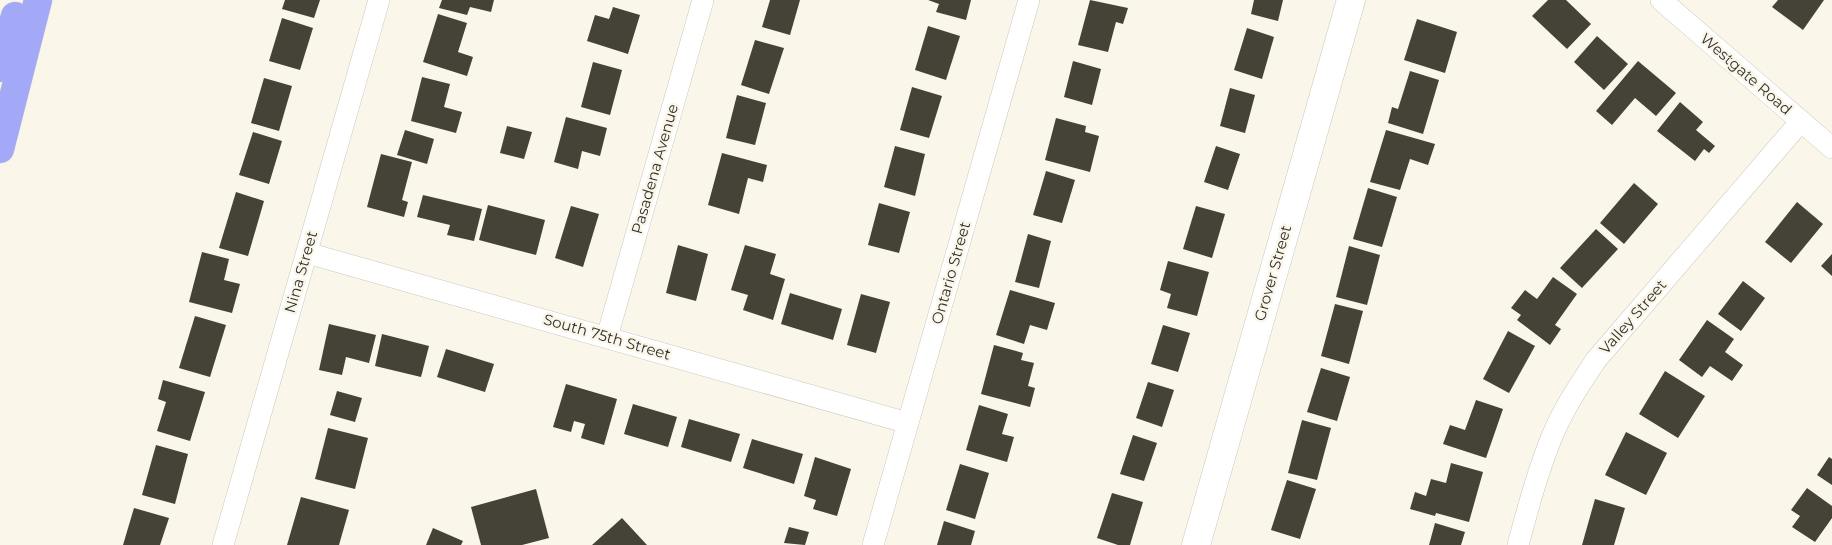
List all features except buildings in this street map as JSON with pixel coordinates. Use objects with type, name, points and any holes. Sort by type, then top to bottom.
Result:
[{"type":"highway","points":[[0,68],[20,0]]},
{"type":"highway","points":[[0,149],[38,0]]},
{"type":"street","name":"Nina Street","points":[[224,545],[380,0]]},
{"type":"street","name":"Pasadena Avenue","points":[[607,337],[704,0]]},
{"type":"street","name":"Ontario Street","points":[[873,545],[1028,0]]},
{"type":"street","name":"Grover Street","points":[[1196,545],[1351,0]]},
{"type":"street","name":"Westgate Road","points":[[1661,0],[1832,148]]},
{"type":"street","name":"Valley Street","points":[[1518,545],[1536,481],[1553,433],[1577,388],[1596,360],[1801,121]]},
{"type":"street","name":"South 75th Street","points":[[307,252],[908,423]]}]
